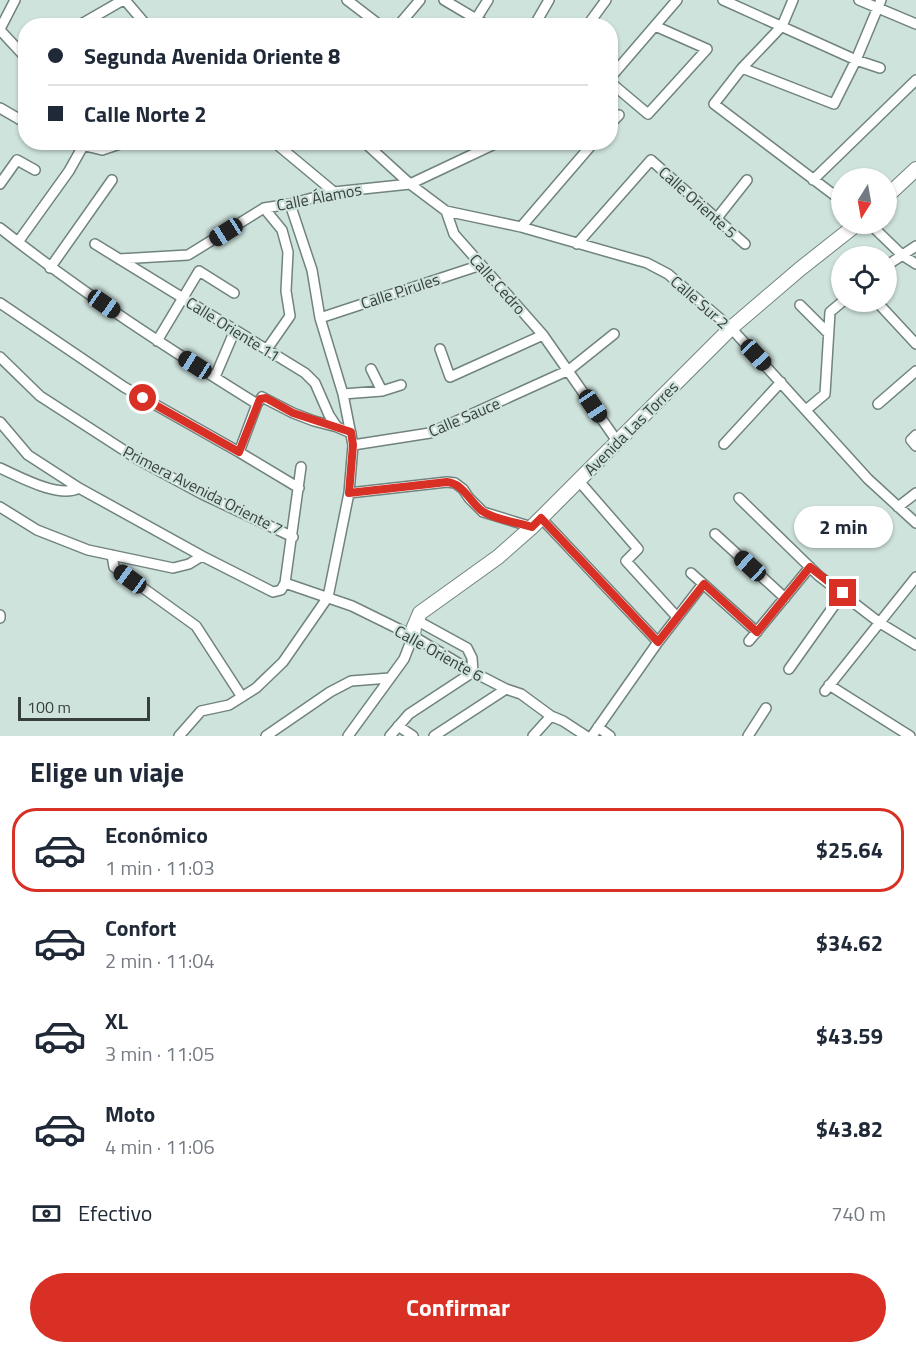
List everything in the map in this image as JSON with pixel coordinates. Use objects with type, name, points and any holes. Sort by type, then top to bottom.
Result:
[{"type":"main road","points":[[897,187],[916,169]]},
{"type":"main road","name":"Avenida Las Torres","points":[[416,620],[420,614],[498,557],[731,328],[844,234]]},
{"type":"main road","points":[[413,636],[416,620]]},
{"type":"street","points":[[15,0],[0,30],[18,49]]},
{"type":"street","points":[[92,18],[124,0],[140,18]]},
{"type":"street","points":[[347,0],[371,18]]},
{"type":"street","points":[[405,18],[420,0]]},
{"type":"street","points":[[444,0],[474,18]]},
{"type":"street","points":[[477,18],[488,0]]},
{"type":"street","points":[[539,18],[549,0]]},
{"type":"street","points":[[593,18],[606,0]]},
{"type":"street","points":[[618,69],[678,0]]},
{"type":"street","points":[[723,0],[856,60],[880,68]]},
{"type":"street","points":[[794,0],[782,26],[742,68],[714,104],[831,193]]},
{"type":"street","points":[[859,0],[879,4],[916,24]]},
{"type":"street","points":[[742,68],[834,104],[856,60],[879,4]]},
{"type":"street","points":[[618,89],[648,114],[707,49],[655,26]]},
{"type":"street","points":[[813,180],[916,80]]},
{"type":"street","points":[[0,108],[18,118]]},
{"type":"street","points":[[18,242],[69,171],[81,150]]},
{"type":"street","points":[[284,150],[334,192]]},
{"type":"street","points":[[374,150],[410,184],[446,211]]},
{"type":"street","name":"Calle Álamos","points":[[264,208],[290,204],[334,192],[410,184],[482,150]]},
{"type":"street","points":[[521,227],[587,150]]},
{"type":"street","points":[[0,184],[17,160],[35,170]]},
{"type":"street","name":"Calle Oriente 5","points":[[577,244],[651,160],[745,244]]},
{"type":"street","points":[[50,268],[112,180]]},
{"type":"street","points":[[717,218],[747,180]]},
{"type":"street","points":[[179,736],[201,711],[229,705],[256,688],[283,662],[328,597],[349,493],[353,445],[343,394],[320,318],[312,270],[290,204]]},
{"type":"street","points":[[119,259],[188,255],[264,208],[282,230],[288,252],[286,291],[290,316],[267,349]]},
{"type":"street","name":"Calle Sur 2","points":[[446,211],[521,227],[646,263],[668,274],[686,287],[731,328],[868,479],[916,523]]},
{"type":"street","name":"Calle Cedro","points":[[446,211],[454,234],[543,335],[617,441]]},
{"type":"street","points":[[0,228],[50,268],[157,341],[215,377],[262,401],[314,422],[351,432]]},
{"type":"street","points":[[880,234],[902,255],[916,264]]},
{"type":"street","name":"Calle Oriente 11","points":[[95,244],[304,373],[315,383],[337,427]]},
{"type":"street","points":[[897,258],[916,246]]},
{"type":"street","name":"Calle Pirules","points":[[320,318],[480,265]]},
{"type":"street","points":[[157,341],[199,271],[234,293]]},
{"type":"street","points":[[0,303],[124,387],[299,488]]},
{"type":"street","points":[[800,305],[828,333]]},
{"type":"street","points":[[806,410],[825,394],[831,311]]},
{"type":"street","points":[[886,312],[916,344]]},
{"type":"street","points":[[215,377],[235,330]]},
{"type":"street","name":"Calle Sauce","points":[[353,445],[430,433],[569,370],[614,334]]},
{"type":"street","points":[[440,349],[450,377],[543,335]]},
{"type":"street","name":"Primera Avenida Oriente 7","points":[[0,357],[40,396],[139,460],[202,494],[292,537]]},
{"type":"street","points":[[372,369],[382,391]]},
{"type":"street","points":[[878,404],[916,371]]},
{"type":"street","points":[[724,444],[781,382]]},
{"type":"street","points":[[343,394],[382,391],[401,385]]},
{"type":"street","points":[[239,452],[262,401]]},
{"type":"street","points":[[0,422],[28,455],[79,488],[202,556],[273,592],[281,590],[285,583],[302,467]]},
{"type":"street","points":[[0,468],[61,492],[79,488]]},
{"type":"street","points":[[578,480],[638,549],[626,561],[677,617]]},
{"type":"street","points":[[349,493],[455,483],[483,512],[536,522],[658,642]]},
{"type":"street","points":[[898,507],[916,493]]},
{"type":"street","points":[[739,498],[810,567],[880,623],[916,645]]},
{"type":"street","points":[[0,507],[37,530],[88,550],[173,568],[189,564],[202,556]]},
{"type":"street","points":[[715,534],[785,598]]},
{"type":"street","points":[[112,555],[114,567],[196,626],[242,697]]},
{"type":"street","points":[[749,641],[810,567]]},
{"type":"street","points":[[691,573],[757,632]]},
{"type":"street","points":[[910,736],[827,688],[916,577]]},
{"type":"street","name":"Calle Oriente 6","points":[[285,583],[352,606],[413,636],[473,672],[521,694],[550,716],[563,721],[574,733],[586,736]]},
{"type":"street","points":[[592,736],[658,642],[704,584]]},
{"type":"street","points":[[789,669],[843,593]]},
{"type":"street","points":[[390,736],[424,702],[473,672],[472,658],[467,648],[416,620]]},
{"type":"street","points":[[348,736],[404,659],[413,636]]},
{"type":"street","points":[[266,736],[330,692],[351,681],[390,678]]},
{"type":"street","points":[[434,736],[506,689]]},
{"type":"street","points":[[748,736],[766,708]]},
{"type":"street","points":[[534,736],[550,716]]},
{"type":"street","points":[[398,726],[413,736]]},
{"type":"street","points":[[598,727],[610,736]]},
{"type":"route","points":[[143,398],[239,452],[260,399],[266,398],[314,422],[351,432],[353,445],[349,493],[455,483],[483,512],[532,527],[541,518],[658,642],[704,584],[757,632],[810,567],[843,593]]}]
